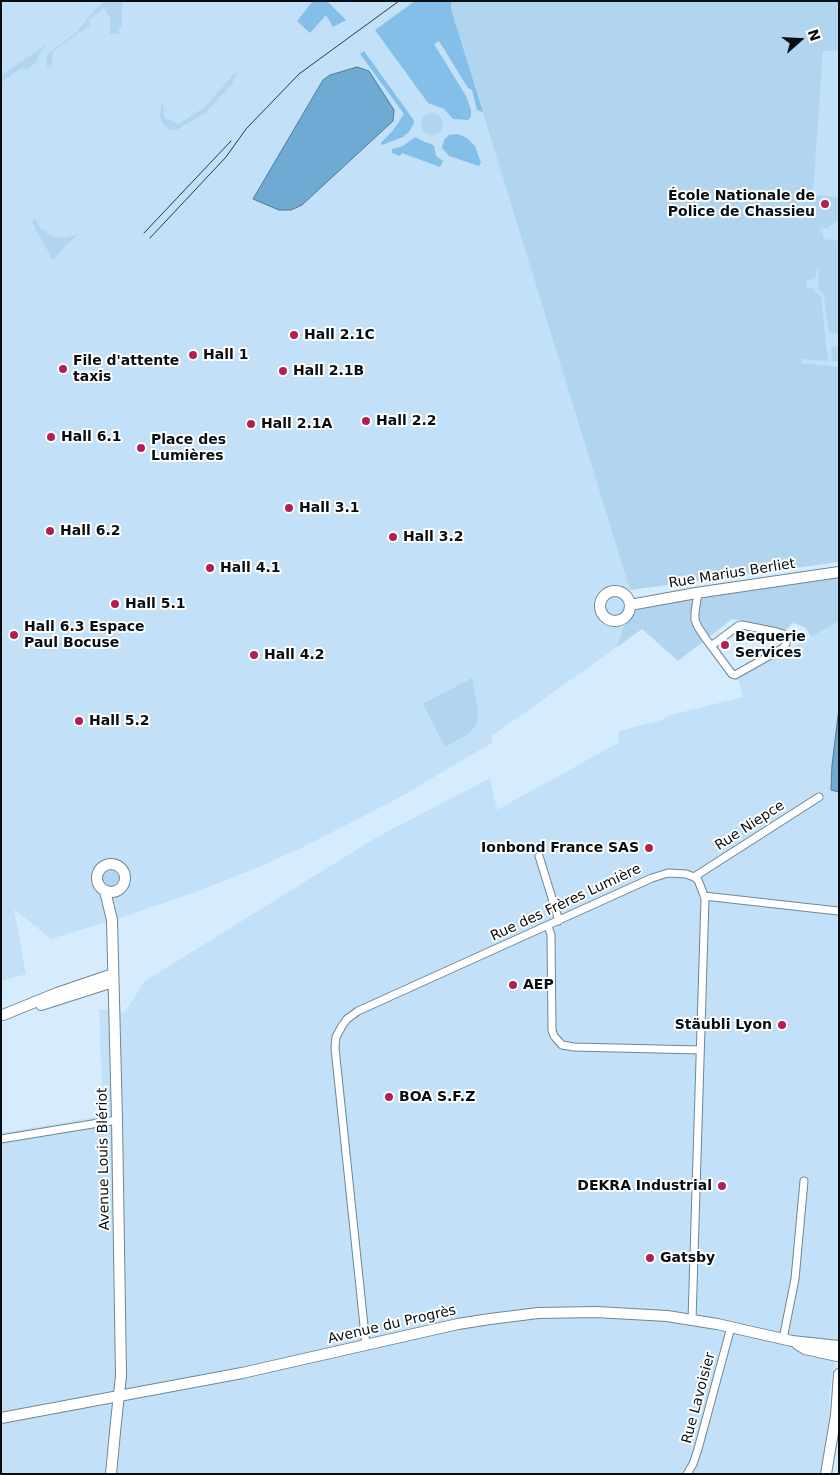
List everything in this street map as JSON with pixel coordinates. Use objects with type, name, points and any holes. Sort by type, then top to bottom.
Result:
[{"type":"street","name":"Rue Marius Berliet","points":[[630,604],[839,572]]},
{"type":"street","points":[[698,593],[695,620],[711,646],[732,674],[735,675],[783,648],[786,644],[786,639],[783,634],[777,632],[742,625],[711,646]]},
{"type":"street","name":"Rue Niepce","points":[[694,877],[819,797]]},
{"type":"street","points":[[539,856],[559,921]]},
{"type":"street","points":[[108,864],[119,866],[124,872],[124,884],[119,889],[115,891],[106,890],[100,886],[97,878],[100,870],[108,864]]},
{"type":"street","name":"Rue des Frères Lumière","points":[[366,1345],[335,1048],[336,1037],[346,1019],[358,1011],[659,875],[677,873],[694,877]]},
{"type":"street","points":[[692,1320],[704,896],[698,880],[694,877]]},
{"type":"street","name":"Avenue Louis Blériot","points":[[112,920],[119,889]]},
{"type":"street","name":"Avenue Louis Blériot","points":[[106,890],[112,920],[122,1376],[111,1474]]},
{"type":"street","points":[[704,896],[838,911]]},
{"type":"street","points":[[548,926],[551,935],[552,1030],[562,1045],[574,1047],[700,1050]]},
{"type":"street","points":[[2,1016],[62,999],[113,978]]},
{"type":"street","points":[[1,1139],[117,1120]]},
{"type":"street","points":[[788,1340],[804,1181]]},
{"type":"street","name":"Avenue du Progrès","points":[[1,1418],[242,1373],[458,1324],[538,1313],[607,1312],[645,1314],[692,1320],[788,1340],[805,1349],[838,1352]]},
{"type":"street","name":"Rue Lavoisier","points":[[687,1474],[698,1449],[731,1327]]},
{"type":"street","points":[[826,1474],[837,1410],[839,1374]]},
{"type":"shaded area","points":[[1,1],[449,1],[642,629],[492,736],[493,742],[397,799],[301,848],[252,870],[123,917],[51,939],[14,909],[26,974],[1,981]]},
{"type":"shaded area","points":[[106,1],[122,1],[122,25],[119,28],[119,34],[110,34],[110,17],[104,8],[88,20],[90,25],[53,51],[51,67],[47,67],[46,60],[49,53],[78,31],[94,10]]},
{"type":"shaded area","points":[[313,1],[327,1],[346,20],[333,27],[326,15],[310,33],[297,21]]},
{"type":"shaded area","points":[[415,1],[451,1],[451,9],[483,112],[477,110],[472,90],[468,88],[439,41],[434,44],[466,96],[471,110],[471,117],[468,120],[453,119],[444,109],[428,103],[375,30]]},
{"type":"shaded area","points":[[451,1],[839,1],[839,51],[823,51],[813,195],[839,197],[839,220],[829,226],[829,228],[821,228],[820,231],[824,239],[839,241],[839,345],[838,333],[829,333],[824,297],[818,289],[819,270],[817,269],[815,279],[807,280],[806,288],[811,287],[821,297],[828,361],[802,359],[801,363],[839,367],[839,562],[630,590],[451,9]]},
{"type":"shaded area","points":[[44,46],[36,63],[26,70],[23,67],[1,82],[1,76]]},
{"type":"shaded area","points":[[364,51],[414,123],[409,132],[403,137],[382,145],[381,143],[404,114],[360,54]]},
{"type":"shaded area","name":"École Nationale de Police de Chassieu","points":[[823,51],[839,51],[839,367],[801,363]]},
{"type":"shaded area","points":[[357,67],[369,71],[394,110],[393,121],[302,205],[291,210],[279,210],[253,199],[323,80],[330,75]]},
{"type":"shaded area","points":[[235,73],[237,74],[231,85],[205,113],[176,130],[169,129],[162,123],[160,115],[162,103],[164,118],[179,124],[205,107]]},
{"type":"shaded area","points":[[432,113],[440,116],[443,124],[440,132],[432,135],[424,132],[421,124],[424,116]]},
{"type":"shaded area","points":[[458,134],[467,138],[475,146],[481,163],[479,166],[449,156],[442,148],[444,140],[449,135]]},
{"type":"shaded area","points":[[415,137],[434,146],[436,156],[443,161],[440,167],[402,153],[400,156],[392,153],[392,149],[403,146]]},
{"type":"shaded area","points":[[35,219],[40,228],[52,236],[65,238],[79,234],[53,260],[35,228],[32,221]]},
{"type":"shaded area","points":[[839,345],[839,362],[832,361],[831,348]]},
{"type":"shaded area","points":[[839,576],[839,621],[811,637],[805,627],[793,623],[785,631],[732,619],[678,661],[642,629],[617,647],[625,623],[638,608]]},
{"type":"shaded area","points":[[839,621],[839,1334],[829,1397],[830,1414],[820,1474],[1,1474],[1,1133],[103,1116],[99,1009],[125,1012],[145,981],[377,837],[490,778],[497,810],[618,743],[619,731],[662,720],[671,715],[743,697],[738,678]]},
{"type":"shaded area","points":[[472,678],[478,713],[477,721],[474,728],[468,734],[445,747],[423,704]]},
{"type":"shaded area","points":[[839,708],[839,792],[831,790]]},
{"type":"shaded area","points":[[111,869],[117,872],[120,878],[117,884],[111,887],[105,884],[102,878],[105,872]]},
{"type":"tram line","points":[[150,238],[226,157],[246,129],[299,74],[399,1]]},
{"type":"tram line","points":[[144,233],[231,141]]},
{"type":"place","name":"École Nationale de Police de Chassieu","points":[[825,204]]},
{"type":"place","name":"Hall 2.1C","points":[[294,335]]},
{"type":"place","name":"Hall 1","points":[[193,355]]},
{"type":"place","name":"File d'attente taxis","points":[[63,369]]},
{"type":"place","name":"Hall 2.1B","points":[[283,371]]},
{"type":"place","name":"Hall 2.2","points":[[366,421]]},
{"type":"place","name":"Hall 2.1A","points":[[251,424]]},
{"type":"place","name":"Hall 6.1","points":[[51,437]]},
{"type":"place","name":"Place des Lumières","points":[[141,448]]},
{"type":"place","name":"Hall 3.1","points":[[289,508]]},
{"type":"place","name":"Hall 6.2","points":[[50,531]]},
{"type":"place","name":"Hall 3.2","points":[[393,537]]},
{"type":"place","name":"Hall 4.1","points":[[210,568]]},
{"type":"place","name":"Hall 5.1","points":[[115,604]]},
{"type":"place","name":"Hall 6.3 Espace Paul Bocuse","points":[[14,635]]},
{"type":"place","name":"Bequerie Services","points":[[725,645]]},
{"type":"place","name":"Hall 4.2","points":[[254,655]]},
{"type":"place","name":"Hall 5.2","points":[[79,721]]},
{"type":"place","name":"Ionbond France SAS","points":[[649,848]]},
{"type":"place","name":"AEP","points":[[513,985]]},
{"type":"place","name":"Stäubli Lyon","points":[[782,1025]]},
{"type":"place","name":"BOA S.F.Z","points":[[389,1097]]},
{"type":"place","name":"DEKRA Industrial","points":[[722,1186]]},
{"type":"place","name":"Gatsby","points":[[650,1258]]}]
